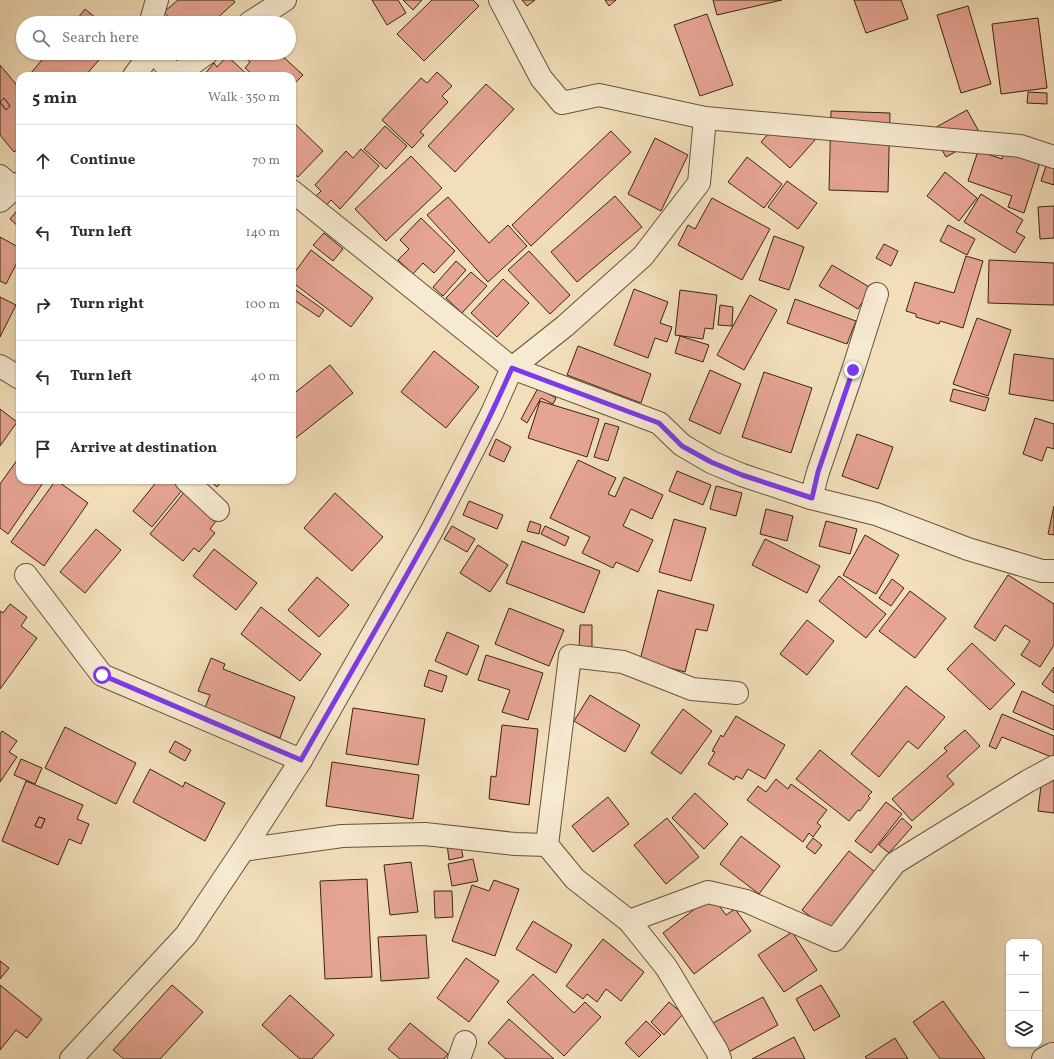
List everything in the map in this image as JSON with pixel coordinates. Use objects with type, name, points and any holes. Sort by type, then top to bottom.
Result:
[{"type":"street","points":[[152,16],[157,0]]},
{"type":"street","points":[[260,16],[285,0]]},
{"type":"street","points":[[500,0],[541,78],[562,103],[600,95],[705,118],[1020,146],[1054,158]]},
{"type":"street","points":[[137,72],[146,60]]},
{"type":"street","points":[[161,60],[172,72]]},
{"type":"street","points":[[181,72],[197,60]]},
{"type":"street","points":[[70,1059],[186,935],[301,760],[431,532],[492,413],[512,368],[565,326],[643,256],[699,183],[705,118]]},
{"type":"street","points":[[296,195],[512,368],[659,423],[682,446],[711,462],[742,475],[812,498],[876,514],[968,549],[1042,570],[1054,571]]},
{"type":"street","points":[[812,498],[818,472],[877,294]]},
{"type":"street","points":[[0,366],[16,376]]},
{"type":"street","points":[[190,484],[218,510]]},
{"type":"street","points":[[26,575],[102,675],[301,760]]},
{"type":"street","points":[[720,1059],[717,1051],[666,967],[629,921],[575,879],[547,845],[570,656],[623,662],[692,689],[737,693]]},
{"type":"street","points":[[629,921],[708,892],[746,901],[835,940],[895,863],[1054,766]]},
{"type":"street","points":[[243,850],[342,836],[425,834],[515,844],[547,845]]},
{"type":"street","points":[[1043,1059],[1054,1054]]},
{"type":"building","points":[[178,0],[233,0],[235,2],[219,16],[168,16],[164,12]]},
{"type":"building","points":[[372,0],[398,0],[406,13],[387,25]]},
{"type":"building","points":[[403,0],[422,0],[413,10]]},
{"type":"building","points":[[432,0],[473,0],[479,6],[424,61],[397,34]]},
{"type":"building","points":[[522,0],[535,0],[527,6]]},
{"type":"building","points":[[605,0],[616,0],[609,6]]},
{"type":"building","points":[[713,0],[782,0],[717,15]]},
{"type":"building","points":[[854,0],[901,0],[908,19],[866,33]]},
{"type":"building","points":[[968,6],[991,84],[961,93],[937,15]]},
{"type":"building","points":[[85,9],[94,16],[80,16]]},
{"type":"building","points":[[707,14],[733,85],[700,96],[674,25]]},
{"type":"building","points":[[1038,18],[1047,88],[1001,94],[992,24]]},
{"type":"building","points":[[42,60],[99,60],[88,72],[32,72]]},
{"type":"building","points":[[223,60],[231,60],[245,72],[206,72],[214,63],[217,67]]},
{"type":"building","points":[[248,60],[287,60],[303,75],[296,82],[296,72],[250,72],[245,68],[250,62]]},
{"type":"building","points":[[0,65],[16,84],[16,150],[14,152],[0,135]],"holes":[[[4,98],[10,106],[6,110],[0,102]]]},
{"type":"building","points":[[437,72],[452,86],[442,96],[448,102],[420,132],[424,135],[412,148],[382,120],[421,78],[427,83]]},
{"type":"building","points":[[486,84],[514,109],[455,172],[428,146]]},
{"type":"building","points":[[1028,92],[1047,93],[1047,104],[1027,103]]},
{"type":"building","points":[[4,98],[10,106],[6,110],[0,102]]},
{"type":"building","points":[[967,110],[982,137],[946,157],[931,130]]},
{"type":"building","points":[[831,111],[890,113],[888,192],[829,190]]},
{"type":"building","points":[[786,114],[815,140],[790,168],[761,142]]},
{"type":"building","points":[[296,125],[323,151],[298,177],[296,175]]},
{"type":"building","points":[[385,126],[407,146],[386,169],[364,149]]},
{"type":"building","points":[[611,131],[631,152],[531,246],[512,225]]},
{"type":"building","points":[[655,138],[688,155],[661,211],[628,194]]},
{"type":"building","points":[[1009,138],[1044,150],[1024,213],[1008,207],[1012,196],[968,181],[978,151],[1002,159]]},
{"type":"building","points":[[1052,148],[1054,149],[1054,185],[1041,181]]},
{"type":"building","points":[[361,149],[379,166],[340,209],[331,200],[325,207],[315,197],[321,191],[315,185],[346,151],[353,158]]},
{"type":"building","points":[[411,156],[442,188],[386,241],[355,209]]},
{"type":"building","points":[[747,157],[782,184],[764,208],[728,182]]},
{"type":"building","points":[[945,172],[977,198],[959,221],[927,196]]},
{"type":"building","points":[[787,181],[817,203],[798,229],[768,207]]},
{"type":"building","points":[[981,194],[1023,220],[1016,232],[1025,237],[1015,253],[964,222]]},
{"type":"building","points":[[615,196],[642,227],[577,282],[551,252]]},
{"type":"building","points":[[448,197],[489,243],[508,225],[527,246],[488,282],[427,215]]},
{"type":"building","points":[[712,198],[770,229],[742,280],[678,245],[688,225],[695,229]]},
{"type":"building","points":[[1054,206],[1054,238],[1040,239],[1038,207]]},
{"type":"building","points":[[16,212],[16,224],[10,219]]},
{"type":"building","points":[[421,218],[455,251],[434,273],[423,263],[413,274],[398,260],[409,249],[400,240]]},
{"type":"building","points":[[948,225],[975,239],[967,255],[940,241]]},
{"type":"building","points":[[324,233],[343,249],[333,261],[313,245]]},
{"type":"building","points":[[774,236],[804,247],[789,290],[759,280]]},
{"type":"building","points":[[0,237],[16,246],[16,265],[6,284],[0,281]]},
{"type":"building","points":[[884,244],[898,251],[891,266],[876,258]]},
{"type":"building","points":[[311,250],[373,298],[351,327],[296,285],[296,271]]},
{"type":"building","points":[[529,251],[570,295],[550,314],[508,270]]},
{"type":"building","points":[[966,256],[983,261],[963,328],[940,321],[939,324],[916,317],[916,314],[906,311],[915,282],[954,293]]},
{"type":"building","points":[[989,260],[1054,263],[1054,305],[988,303]]},
{"type":"building","points":[[456,261],[466,270],[443,296],[433,287]]},
{"type":"building","points":[[832,265],[871,288],[858,309],[819,286]]},
{"type":"building","points":[[471,272],[487,286],[462,313],[446,298]]},
{"type":"building","points":[[503,279],[529,303],[497,337],[471,313]]},
{"type":"building","points":[[634,289],[668,302],[660,323],[672,327],[667,342],[655,338],[648,358],[614,345]]},
{"type":"building","points":[[296,290],[324,310],[319,317],[296,302]]},
{"type":"building","points":[[680,290],[717,295],[713,329],[705,328],[703,339],[675,335]]},
{"type":"building","points":[[750,295],[777,310],[744,370],[717,355]]},
{"type":"building","points":[[0,297],[16,305],[0,337]]},
{"type":"building","points":[[795,299],[856,321],[847,344],[787,323]]},
{"type":"building","points":[[720,305],[733,307],[732,326],[718,325]]},
{"type":"building","points":[[977,318],[1011,330],[988,396],[953,384]]},
{"type":"building","points":[[680,336],[709,345],[703,362],[675,353]]},
{"type":"building","points":[[578,346],[651,374],[641,403],[567,375]]},
{"type":"building","points":[[434,351],[479,387],[446,428],[401,392]]},
{"type":"building","points":[[1014,354],[1054,359],[1054,401],[1009,394]]},
{"type":"building","points":[[330,365],[353,393],[296,438],[296,392]]},
{"type":"building","points":[[710,370],[741,384],[720,434],[689,420]]},
{"type":"building","points":[[764,372],[812,388],[791,453],[742,437]]},
{"type":"building","points":[[538,388],[556,398],[553,404],[541,398],[527,423],[521,419]]},
{"type":"building","points":[[953,389],[989,398],[985,411],[950,401]]},
{"type":"building","points":[[540,401],[599,419],[587,457],[528,438]]},
{"type":"building","points":[[0,409],[16,421],[16,423],[0,446]]},
{"type":"building","points":[[1035,418],[1054,424],[1054,449],[1047,447],[1042,461],[1023,454]]},
{"type":"building","points":[[605,423],[619,427],[608,461],[594,457]]},
{"type":"building","points":[[857,434],[893,447],[878,489],[842,476]]},
{"type":"building","points":[[496,439],[511,447],[504,462],[489,455]]},
{"type":"building","points":[[578,460],[616,478],[608,494],[615,497],[624,477],[663,495],[652,519],[631,509],[623,526],[653,540],[638,572],[616,562],[613,568],[582,553],[590,537],[550,518]]},
{"type":"building","points":[[16,462],[16,484],[42,484],[8,534],[0,528],[0,484]]},
{"type":"building","points":[[677,471],[711,485],[703,505],[669,491]]},
{"type":"building","points":[[53,484],[62,484],[88,503],[44,566],[11,542]]},
{"type":"building","points":[[155,484],[180,484],[184,488],[152,527],[133,511]]},
{"type":"building","points":[[716,486],[742,493],[736,516],[710,509]]},
{"type":"building","points":[[186,490],[219,517],[210,529],[215,533],[199,552],[194,548],[183,561],[150,534]]},
{"type":"building","points":[[335,493],[383,537],[352,571],[304,528]]},
{"type":"building","points":[[469,501],[503,515],[497,529],[463,515]]},
{"type":"building","points":[[1054,506],[1054,535],[1048,534]]},
{"type":"building","points":[[766,509],[793,516],[787,541],[760,534]]},
{"type":"building","points":[[674,519],[706,528],[691,581],[659,572]]},
{"type":"building","points":[[530,521],[541,525],[539,534],[527,531]]},
{"type":"building","points":[[826,521],[857,529],[850,554],[819,546]]},
{"type":"building","points":[[452,526],[475,539],[467,552],[444,539]]},
{"type":"building","points":[[545,526],[569,537],[565,546],[541,534]]},
{"type":"building","points":[[96,529],[121,550],[85,593],[60,572]]},
{"type":"building","points":[[865,535],[899,555],[876,594],[843,575]]},
{"type":"building","points":[[765,539],[820,566],[807,593],[752,565]]},
{"type":"building","points":[[522,541],[600,571],[584,613],[506,583]]},
{"type":"building","points":[[478,545],[508,565],[490,592],[460,573]]},
{"type":"building","points":[[214,549],[257,583],[236,610],[193,576]]},
{"type":"building","points":[[1008,575],[1054,604],[1054,645],[1040,667],[1021,655],[1030,641],[1005,625],[995,641],[974,627]]},
{"type":"building","points":[[839,576],[886,614],[866,638],[819,601]]},
{"type":"building","points":[[317,577],[349,605],[319,637],[288,610]]},
{"type":"building","points":[[892,579],[904,588],[891,606],[879,598]]},
{"type":"building","points":[[658,590],[714,605],[707,631],[696,629],[685,672],[640,660]]},
{"type":"building","points":[[910,591],[946,618],[915,658],[879,631]]},
{"type":"building","points":[[10,604],[27,617],[21,626],[37,638],[0,689],[0,611],[3,613]]},
{"type":"building","points":[[261,607],[321,654],[300,681],[241,634]]},
{"type":"building","points":[[509,608],[564,630],[549,666],[495,644]]},
{"type":"building","points":[[807,620],[834,641],[807,675],[780,654]]},
{"type":"building","points":[[580,625],[592,625],[592,649],[579,649]]},
{"type":"building","points":[[447,632],[479,646],[467,675],[435,661]]},
{"type":"building","points":[[972,643],[1015,684],[990,710],[947,669]]},
{"type":"building","points":[[486,655],[543,673],[528,720],[502,712],[510,690],[478,680]]},
{"type":"building","points":[[211,658],[225,664],[223,669],[295,697],[280,738],[205,708],[210,695],[198,691]]},
{"type":"building","points":[[1054,667],[1054,693],[1042,684]]},
{"type":"building","points":[[429,670],[447,676],[442,692],[424,686]]},
{"type":"building","points":[[906,686],[945,717],[918,749],[908,741],[879,777],[851,754]]},
{"type":"building","points":[[1022,691],[1054,706],[1054,730],[1013,712]]},
{"type":"building","points":[[590,695],[640,725],[625,752],[574,721]]},
{"type":"building","points":[[353,708],[425,719],[418,765],[346,754]]},
{"type":"building","points":[[683,709],[712,731],[681,774],[651,753]]},
{"type":"building","points":[[1002,714],[1054,736],[1054,758],[1002,737],[996,749],[989,746]]},
{"type":"building","points":[[736,716],[785,745],[765,779],[748,769],[742,779],[736,776],[734,780],[708,764],[715,752],[712,751],[721,735],[723,737]]},
{"type":"building","points":[[502,725],[538,729],[529,805],[489,799],[491,776],[496,777]]},
{"type":"building","points":[[65,727],[136,763],[116,804],[45,768]]},
{"type":"building","points":[[965,730],[980,746],[947,776],[954,784],[912,821],[892,799],[947,751],[944,748]]},
{"type":"building","points":[[2,731],[17,741],[9,752],[17,757],[0,782],[0,734]]},
{"type":"building","points":[[175,741],[191,750],[185,761],[169,752]]},
{"type":"building","points":[[820,750],[872,792],[868,796],[870,798],[860,811],[858,810],[849,821],[796,779]]},
{"type":"building","points":[[21,759],[42,768],[35,784],[14,775]]},
{"type":"building","points":[[332,762],[419,775],[413,819],[326,806]]},
{"type":"building","points":[[150,769],[183,787],[185,782],[225,803],[205,841],[133,802]]},
{"type":"building","points":[[1042,777],[1054,779],[1054,813],[1038,811]]},
{"type":"building","points":[[776,779],[788,789],[791,784],[827,810],[817,823],[821,826],[813,837],[809,833],[803,842],[747,800],[758,786],[766,792]]},
{"type":"building","points":[[26,781],[83,805],[77,819],[89,824],[81,844],[69,839],[58,865],[2,841]],"holes":[[[39,817],[45,819],[41,828],[35,826]]]},
{"type":"building","points":[[695,793],[728,824],[704,849],[672,818]]},
{"type":"building","points":[[608,797],[629,824],[593,852],[572,826]]},
{"type":"building","points":[[886,802],[902,814],[871,853],[855,841]]},
{"type":"building","points":[[39,817],[45,819],[41,828],[35,826]]},
{"type":"building","points":[[667,818],[699,857],[666,884],[634,845]]},
{"type":"building","points":[[902,818],[912,827],[889,853],[879,845]]},
{"type":"building","points":[[741,836],[780,866],[759,894],[720,864]]},
{"type":"building","points":[[813,838],[822,845],[815,854],[806,847]]},
{"type":"building","points":[[460,842],[463,857],[449,860],[447,844]]},
{"type":"building","points":[[849,851],[880,876],[833,934],[802,910]]},
{"type":"building","points":[[473,859],[478,881],[452,886],[448,864]]},
{"type":"building","points":[[411,862],[418,912],[390,915],[384,865]]},
{"type":"building","points":[[367,879],[372,977],[325,979],[320,881]]},
{"type":"building","points":[[494,880],[519,889],[495,956],[452,941],[472,885],[489,891]]},
{"type":"building","points":[[434,891],[452,891],[453,917],[435,918]]},
{"type":"building","points":[[712,896],[726,915],[735,909],[751,931],[694,974],[663,933]]},
{"type":"building","points":[[533,921],[572,945],[556,973],[516,949]]},
{"type":"building","points":[[792,932],[817,970],[784,992],[758,955]]},
{"type":"building","points":[[426,935],[429,978],[381,981],[378,937]]},
{"type":"building","points":[[603,939],[644,972],[621,1001],[606,989],[597,1002],[587,994],[583,999],[566,986]]},
{"type":"building","points":[[466,958],[499,981],[469,1022],[437,998]]},
{"type":"building","points":[[0,961],[9,968],[0,979]]},
{"type":"building","points":[[533,974],[574,1013],[585,1002],[601,1017],[564,1056],[507,1002]]},
{"type":"building","points":[[0,985],[42,1019],[27,1038],[16,1030],[0,1050]]},
{"type":"building","points":[[172,985],[203,1012],[160,1059],[124,1059],[113,1050]]},
{"type":"building","points":[[821,985],[840,1016],[814,1031],[796,999]]},
{"type":"building","points":[[290,995],[334,1035],[312,1059],[300,1059],[262,1025]]},
{"type":"building","points":[[763,997],[778,1025],[727,1053],[711,1024]]},
{"type":"building","points":[[943,1001],[985,1059],[940,1059],[913,1022]]},
{"type":"building","points":[[669,1002],[683,1014],[664,1035],[651,1022]]},
{"type":"building","points":[[509,1019],[554,1059],[506,1059],[488,1043]]},
{"type":"building","points":[[646,1021],[661,1035],[639,1057],[625,1043]]},
{"type":"building","points":[[410,1023],[448,1054],[444,1059],[400,1059],[388,1049]]},
{"type":"building","points":[[794,1037],[805,1059],[752,1059]]},
{"type":"building","points":[[895,1038],[908,1059],[867,1059],[865,1057]]},
{"type":"route","points":[[102,675],[301,760],[431,532],[492,413],[512,368],[659,423],[682,446],[711,462],[742,475],[812,498],[818,472],[853,370]]}]
